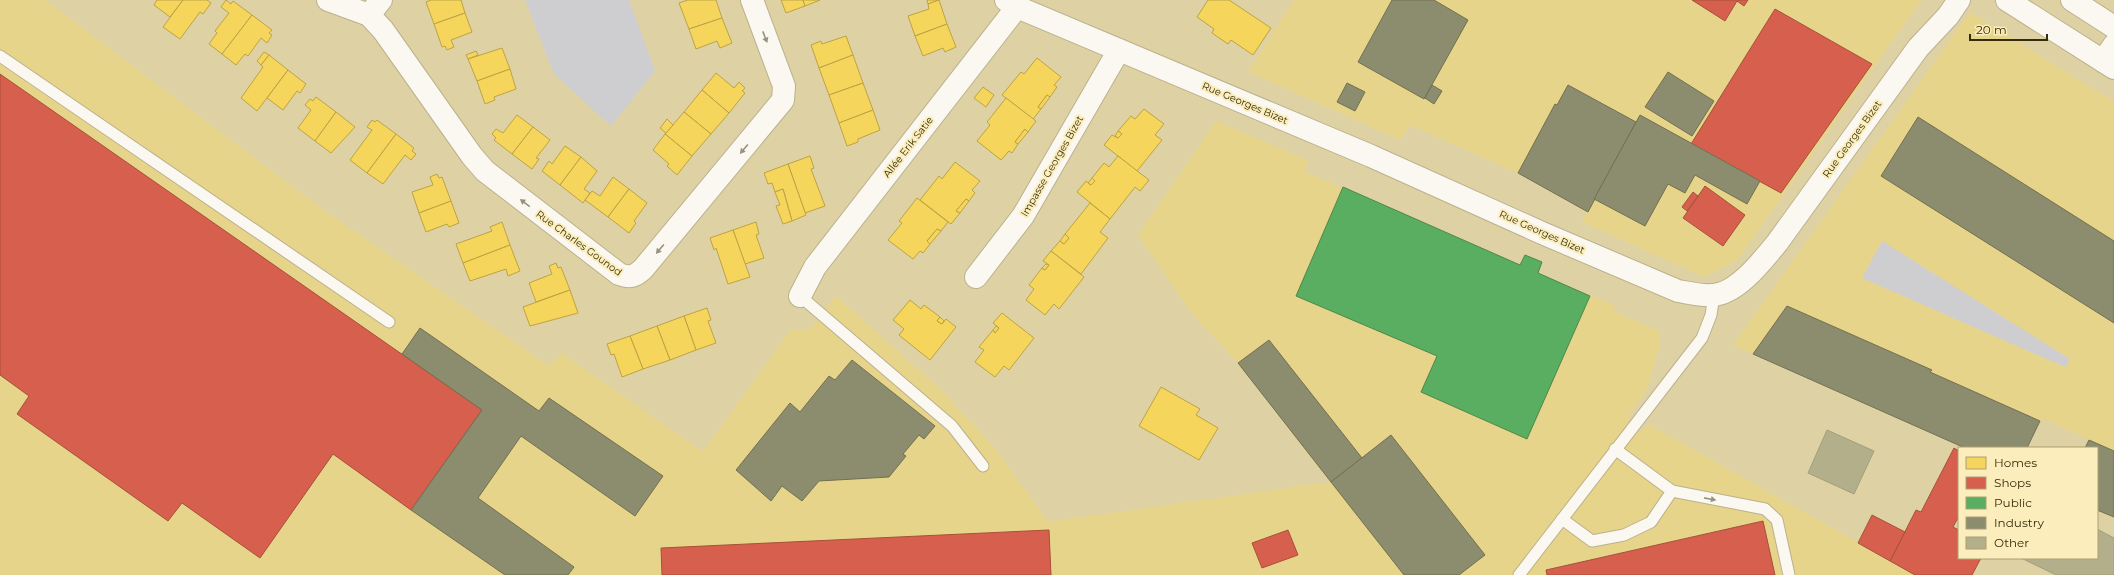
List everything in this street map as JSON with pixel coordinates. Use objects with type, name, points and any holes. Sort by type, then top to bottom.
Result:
[{"type":"street","name":"Rue Charles Gounod","points":[[328,0],[375,7],[383,30],[472,156],[485,171],[619,274],[628,277],[634,277],[642,269],[783,100],[784,86],[752,0]]},
{"type":"street","name":"Rue Georges Bizet","points":[[1014,2],[1120,50],[1371,156],[1542,233],[1678,291],[1697,295],[1714,296],[1728,290],[1740,282],[1760,263],[1777,243],[1918,48],[1959,0]]},
{"type":"street","points":[[2007,0],[2110,58]]},
{"type":"street","points":[[2072,0],[2114,27]]},
{"type":"street","name":"Allée Erik Satie","points":[[800,296],[815,267],[1014,2]]},
{"type":"street","name":"Impasse Georges Bizet","points":[[976,277],[1023,216],[1120,50]]},
{"type":"lane","points":[[0,56],[389,322]]},
{"type":"lane","points":[[800,296],[952,426],[984,466]]},
{"type":"lane","points":[[1519,575],[1702,338],[1711,315],[1714,296]]},
{"type":"lane","points":[[1615,449],[1672,492],[1765,509],[1778,520],[1789,575]]},
{"type":"lane","points":[[1562,519],[1592,541],[1624,535],[1651,522],[1672,492]]},
{"type":"shaded area","points":[[0,0],[45,0],[321,208],[549,366],[562,353],[703,452],[791,329],[810,329],[836,296],[938,387],[996,449],[1048,522],[1330,482],[1238,363],[1189,310],[1138,235],[1216,121],[1309,161],[1304,171],[1520,265],[1525,255],[1542,262],[1538,273],[1614,305],[1613,311],[1659,331],[1659,349],[1646,392],[1627,417],[1644,430],[1649,424],[1915,575],[0,575]]},
{"type":"shaded area","points":[[525,0],[629,0],[655,71],[611,126],[554,74]]},
{"type":"shaded area","points":[[1294,0],[1921,0],[1738,259],[1704,277],[1582,222],[1587,211],[1518,173],[1410,125],[1400,140],[1248,72]]},
{"type":"shaded area","points":[[1970,12],[2114,102],[2114,451],[2042,418],[2028,447],[1963,447],[1733,345]]},
{"type":"shaded area","points":[[1882,241],[2070,359],[2065,367],[1862,278]]},
{"type":"building: Homes","points":[[157,0],[183,0],[170,17],[154,5]]},
{"type":"building: Homes","points":[[183,0],[207,0],[211,3],[203,14],[200,12],[180,39],[163,27]]},
{"type":"building: Homes","points":[[226,0],[231,4],[233,1],[252,15],[222,54],[209,44],[217,33],[215,31],[229,13],[221,7]]},
{"type":"building: Homes","points":[[431,0],[461,0],[465,13],[434,24],[426,2]]},
{"type":"building: Homes","points":[[688,0],[716,0],[722,18],[689,29],[679,3]]},
{"type":"building: Homes","points":[[781,0],[803,0],[805,6],[786,13]]},
{"type":"building: Homes","points":[[803,0],[820,0],[805,6]]},
{"type":"building: Homes","points":[[927,0],[939,0],[928,4]]},
{"type":"building: Homes","points":[[939,0],[947,24],[915,36],[908,16],[929,9],[928,4]]},
{"type":"building: Homes","points":[[1208,0],[1229,0],[1271,28],[1253,55],[1231,40],[1228,44],[1212,33],[1214,29],[1197,17]]},
{"type":"building: Homes","points":[[465,13],[472,32],[451,40],[454,47],[447,50],[445,46],[442,47],[434,24]]},
{"type":"building: Homes","points":[[252,15],[272,30],[269,33],[272,35],[267,43],[261,38],[248,56],[245,54],[236,65],[222,54]]},
{"type":"building: Homes","points":[[722,18],[732,43],[720,48],[717,41],[696,49],[689,29]]},
{"type":"building: Homes","points":[[947,24],[956,47],[945,52],[943,48],[923,56],[915,36]]},
{"type":"building: Homes","points":[[846,36],[853,55],[819,68],[811,45],[821,41],[822,44]]},
{"type":"building: Homes","points":[[502,48],[510,69],[477,81],[468,59]]},
{"type":"building: Homes","points":[[476,51],[478,55],[468,59],[466,55]]},
{"type":"building: Homes","points":[[264,52],[269,55],[261,65],[257,61]]},
{"type":"building: Homes","points":[[269,55],[288,70],[257,111],[241,98],[263,67],[261,65]]},
{"type":"building: Homes","points":[[853,55],[863,83],[829,95],[819,68]]},
{"type":"building: Homes","points":[[1037,58],[1061,77],[1054,85],[1057,87],[1050,97],[1047,95],[1038,107],[1041,109],[1033,119],[1002,95],[1021,72],[1024,74]]},
{"type":"building: Homes","points":[[510,69],[516,89],[494,97],[495,100],[485,104],[477,81]]},
{"type":"building: Homes","points":[[288,70],[306,84],[300,93],[297,91],[283,110],[267,98]]},
{"type":"building: Homes","points":[[716,73],[734,88],[739,82],[745,88],[742,91],[745,93],[729,113],[702,90]]},
{"type":"building: Homes","points":[[863,83],[873,110],[839,123],[829,95]]},
{"type":"building: Homes","points":[[983,87],[994,95],[986,107],[974,98]]},
{"type":"building: Homes","points":[[702,90],[729,113],[711,134],[684,112]]},
{"type":"building: Homes","points":[[1047,95],[1050,97],[1041,109],[1038,107]]},
{"type":"building: Homes","points":[[316,97],[336,112],[315,141],[298,128],[311,110],[305,105],[310,99],[313,101]]},
{"type":"building: Homes","points":[[1006,98],[1036,121],[1028,132],[1025,129],[1015,142],[1018,144],[1012,153],[1009,151],[1001,160],[977,141],[990,125],[987,122]]},
{"type":"building: Homes","points":[[1144,109],[1164,124],[1155,135],[1162,140],[1137,171],[1104,145],[1112,135],[1118,138],[1122,134],[1118,131],[1131,116],[1135,119]]},
{"type":"building: Homes","points":[[873,110],[880,130],[858,139],[858,142],[847,146],[839,123]]},
{"type":"building: Homes","points":[[336,112],[355,127],[331,153],[315,141]]},
{"type":"building: Homes","points":[[684,112],[711,134],[692,156],[665,134]]},
{"type":"building: Homes","points":[[517,115],[533,127],[512,154],[494,140],[496,138],[492,134],[496,129],[503,133]]},
{"type":"building: Homes","points":[[667,119],[673,125],[666,133],[660,128]]},
{"type":"building: Homes","points":[[372,120],[375,122],[377,120],[396,134],[367,173],[350,160],[372,130],[367,127]]},
{"type":"building: Homes","points":[[533,127],[550,140],[536,158],[539,159],[532,169],[512,154]]},
{"type":"building: Homes","points":[[1025,129],[1028,132],[1018,144],[1015,142]]},
{"type":"building: Homes","points":[[1118,131],[1122,134],[1118,138],[1115,136]]},
{"type":"building: Homes","points":[[396,134],[414,148],[412,151],[416,154],[411,160],[405,155],[383,184],[367,173]]},
{"type":"building: Homes","points":[[665,134],[692,156],[677,175],[667,166],[669,164],[653,150]]},
{"type":"building: Homes","points":[[565,146],[581,157],[560,185],[542,171],[549,161],[552,164]]},
{"type":"building: Homes","points":[[810,156],[814,168],[811,169],[825,206],[805,213],[788,164]]},
{"type":"building: Homes","points":[[1118,156],[1149,180],[1140,191],[1135,187],[1110,219],[1077,192],[1086,181],[1091,185],[1095,181],[1092,178],[1104,163],[1109,167]]},
{"type":"building: Homes","points":[[581,157],[597,171],[584,189],[590,193],[583,203],[560,185]]},
{"type":"building: Homes","points":[[955,162],[980,181],[972,190],[975,193],[969,201],[966,199],[956,211],[960,213],[951,224],[920,200],[939,176],[942,179]]},
{"type":"building: Homes","points":[[788,164],[806,215],[792,221],[783,189],[775,192],[772,183],[768,184],[764,173]]},
{"type":"building: Homes","points":[[437,174],[439,178],[442,177],[451,201],[419,213],[412,192],[433,185],[430,177]]},
{"type":"building: Homes","points":[[613,177],[629,189],[608,217],[585,200],[592,191],[600,196]]},
{"type":"building: Homes","points":[[1092,178],[1095,181],[1091,185],[1088,183]]},
{"type":"building: Homes","points":[[629,189],[647,203],[634,221],[636,223],[629,233],[608,217]]},
{"type":"building: Homes","points":[[783,189],[792,221],[783,224],[776,206],[780,205],[775,192]]},
{"type":"building: Homes","points":[[917,198],[948,222],[941,231],[937,229],[927,241],[930,244],[923,253],[920,251],[913,259],[888,240],[902,223],[899,221]]},
{"type":"building: Homes","points":[[966,199],[969,201],[960,213],[956,211]]},
{"type":"building: Homes","points":[[451,201],[459,223],[449,227],[447,224],[426,232],[419,213]]},
{"type":"building: Homes","points":[[1090,203],[1110,219],[1100,232],[1108,238],[1081,274],[1051,251],[1060,241],[1064,244],[1069,238],[1065,234]]},
{"type":"building: Homes","points":[[502,222],[510,245],[463,263],[456,244],[492,231],[490,227]]},
{"type":"building: Homes","points":[[756,222],[759,234],[756,235],[764,258],[745,264],[733,230]]},
{"type":"building: Homes","points":[[937,229],[941,231],[930,244],[927,241]]},
{"type":"building: Homes","points":[[733,230],[750,277],[728,284],[716,248],[714,250],[710,238]]},
{"type":"building: Homes","points":[[1065,234],[1069,238],[1064,244],[1060,241]]},
{"type":"building: Homes","points":[[510,245],[520,271],[508,276],[506,269],[470,281],[463,263]]},
{"type":"building: Homes","points":[[1051,251],[1084,277],[1059,309],[1054,304],[1045,315],[1026,300],[1034,289],[1029,285],[1042,268],[1045,270],[1049,265],[1043,261]]},
{"type":"building: Homes","points":[[556,263],[558,268],[561,267],[570,290],[536,302],[529,283],[552,274],[549,266]]},
{"type":"building: Homes","points":[[1046,264],[1049,265],[1045,270],[1042,268]]},
{"type":"building: Homes","points":[[570,290],[578,313],[530,326],[523,307]]},
{"type":"building: Homes","points":[[910,300],[921,309],[924,305],[940,317],[937,321],[942,324],[946,319],[956,327],[930,360],[899,335],[904,329],[893,320]]},
{"type":"building: Homes","points":[[707,308],[711,320],[708,321],[716,343],[696,350],[684,316]]},
{"type":"building: Homes","points":[[1002,313],[1034,338],[1009,370],[1004,366],[995,377],[975,362],[984,350],[979,347],[993,330],[995,333],[999,328],[993,323]]},
{"type":"building: Homes","points":[[684,316],[696,350],[670,360],[657,326]]},
{"type":"building: Homes","points":[[940,317],[944,321],[942,324],[937,321]]},
{"type":"building: Homes","points":[[657,326],[670,360],[643,369],[630,336]]},
{"type":"building: Homes","points":[[996,326],[999,328],[995,333],[993,330]]},
{"type":"building: Homes","points":[[630,336],[643,369],[622,377],[614,354],[611,355],[607,344]]},
{"type":"building: Homes","points":[[1161,387],[1200,409],[1196,415],[1218,428],[1199,460],[1139,426]]},
{"type":"building: Shops","points":[[1692,0],[1748,0],[1744,6],[1737,1],[1725,21]]},
{"type":"building: Shops","points":[[1775,9],[1872,64],[1781,193],[1691,144]]},
{"type":"building: Shops","points":[[0,74],[482,410],[411,510],[333,454],[260,558],[182,503],[168,521],[17,414],[29,396],[0,375]]},
{"type":"building: Shops","points":[[1705,186],[1745,215],[1723,246],[1683,218]]},
{"type":"building: Shops","points":[[1693,192],[1698,196],[1687,211],[1682,207]]},
{"type":"building: Shops","points":[[1954,448],[1958,450],[1958,518],[1953,527],[1958,530],[1958,559],[1980,559],[1972,575],[1915,575],[1890,561],[1916,510],[1921,512]]},
{"type":"building: Shops","points":[[1872,515],[1905,532],[1890,561],[1858,543]]},
{"type":"building: Shops","points":[[1763,521],[1775,575],[1547,575],[1546,570]]},
{"type":"building: Shops","points":[[1049,530],[1051,575],[662,575],[661,548]]},
{"type":"building: Shops","points":[[1288,530],[1298,555],[1262,568],[1252,543]]},
{"type":"building: Public","points":[[1343,187],[1520,265],[1525,255],[1542,262],[1538,273],[1590,296],[1527,439],[1421,392],[1437,356],[1296,296]]},
{"type":"building: Industry","points":[[1392,0],[1434,0],[1468,20],[1424,99],[1358,62]]},
{"type":"building: Industry","points":[[1668,72],[1714,101],[1692,136],[1645,107]]},
{"type":"building: Industry","points":[[1347,83],[1365,92],[1355,111],[1337,102]]},
{"type":"building: Industry","points":[[1432,85],[1442,91],[1434,104],[1425,98]]},
{"type":"building: Industry","points":[[1568,85],[1636,122],[1588,212],[1518,173],[1555,104],[1557,105]]},
{"type":"building: Industry","points":[[1640,115],[1760,181],[1747,204],[1695,175],[1685,193],[1668,184],[1645,226],[1594,199]]},
{"type":"building: Industry","points":[[1918,117],[2114,241],[2114,323],[1881,176]]},
{"type":"building: Industry","points":[[1787,306],[1932,370],[1930,372],[2040,421],[2027,447],[1963,447],[1753,354]]},
{"type":"building: Industry","points":[[420,328],[539,411],[549,398],[663,476],[635,516],[521,436],[478,498],[574,567],[568,575],[505,575],[411,510],[482,410],[402,354]]},
{"type":"building: Industry","points":[[1269,340],[1362,458],[1331,482],[1238,363]]},
{"type":"building: Industry","points":[[852,360],[935,426],[924,439],[919,435],[903,454],[906,456],[889,477],[819,481],[802,501],[782,486],[771,501],[736,470],[790,403],[800,412],[829,376],[835,380]]},
{"type":"building: Industry","points":[[1391,435],[1485,555],[1459,575],[1404,575],[1331,482]]},
{"type":"building: Industry","points":[[2089,440],[2114,451],[2114,517],[2098,510],[2098,447],[2086,447]]},
{"type":"building: Other","points":[[1827,430],[1874,451],[1854,494],[1808,473]]},
{"type":"building: Other","points":[[2098,530],[2114,538],[2114,575],[2056,575],[2023,559],[2098,559]]}]
